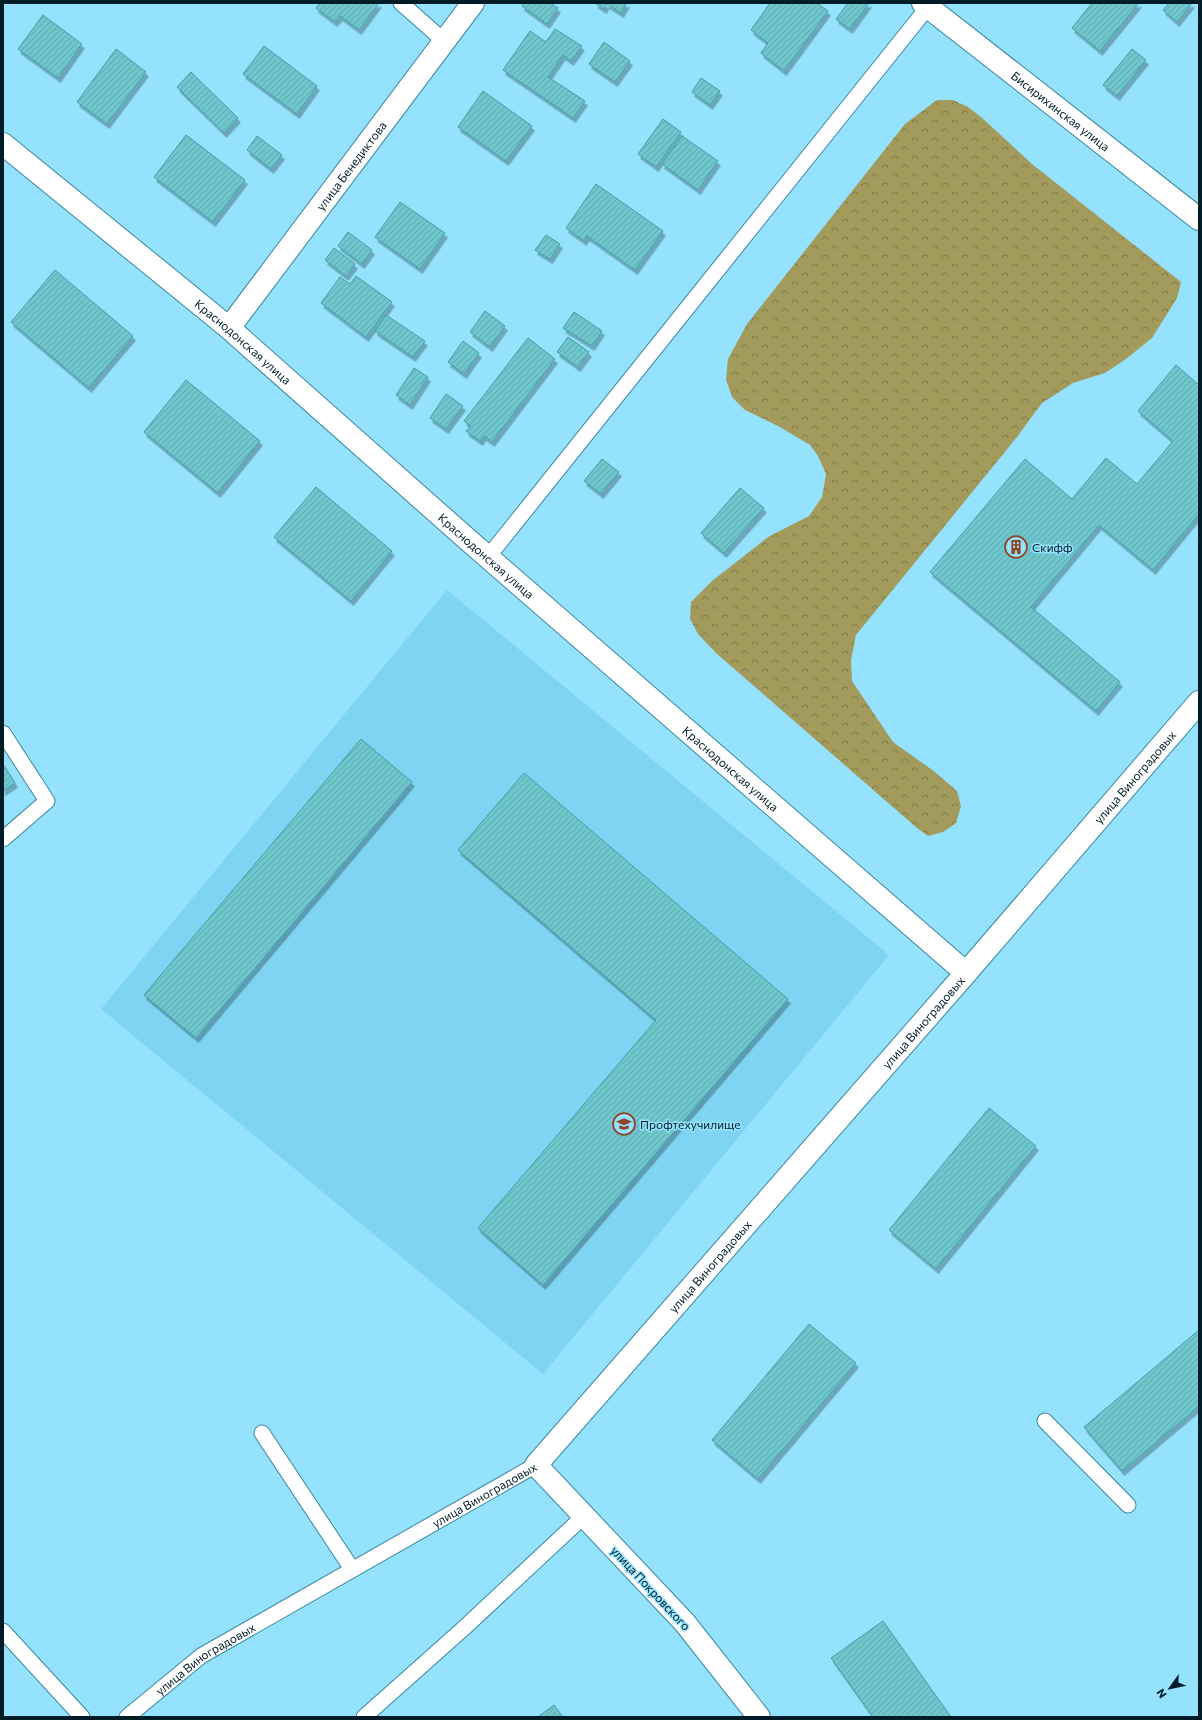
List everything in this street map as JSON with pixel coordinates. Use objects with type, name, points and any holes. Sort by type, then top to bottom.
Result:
[{"type":"street","name":"улица Бенедиктова","points":[[229,328],[473,3]]},
{"type":"street","name":"Бисирихинская улица","points":[[925,5],[1199,219]]},
{"type":"street","name":"Краснодонская улица","points":[[3,144],[229,328],[488,557],[966,973]]},
{"type":"street","name":"улица Виноградовых","points":[[536,1465],[966,973],[1199,702]]},
{"type":"street","name":"улица Покровского","points":[[536,1465],[685,1623],[759,1717]]},
{"type":"lane","points":[[401,3],[444,41]]},
{"type":"lane","points":[[488,557],[925,5]]},
{"type":"lane","points":[[3,733],[47,801],[3,839]]},
{"type":"lane","points":[[1045,1421],[1128,1505]]},
{"type":"lane","points":[[262,1433],[352,1569]]},
{"type":"lane","name":"улица Виноградовых","points":[[127,1717],[201,1656],[536,1465]]},
{"type":"lane","points":[[364,1717],[464,1628],[584,1516]]},
{"type":"lane","points":[[3,1631],[82,1717]]},
{"type":"shaded area","points":[[447,590],[889,955],[543,1374],[101,1009]]},
{"type":"green space","points":[[937,100],[953,100],[968,107],[1032,164],[1181,282],[1177,298],[1152,338],[1126,359],[1105,373],[1073,383],[1042,403],[1017,437],[856,635],[851,660],[852,681],[893,742],[935,772],[957,791],[961,806],[956,823],[943,832],[928,836],[716,653],[698,634],[690,619],[691,602],[712,581],[768,537],[809,516],[822,497],[826,474],[818,456],[810,445],[780,427],[745,410],[732,397],[726,379],[728,359],[747,324],[905,124]]},
{"type":"building","points":[[320,3],[379,3],[359,30],[340,16],[335,22],[316,8]]},
{"type":"building","points":[[524,3],[550,3],[558,8],[547,24],[522,6]]},
{"type":"building","points":[[595,3],[627,3],[621,13],[607,4],[604,9]]},
{"type":"building","points":[[770,3],[817,3],[828,11],[784,71],[761,53],[768,43],[751,30]]},
{"type":"building","points":[[848,3],[869,3],[850,29],[836,19]]},
{"type":"building","points":[[1092,3],[1139,3],[1100,51],[1072,28]]},
{"type":"building","points":[[1169,3],[1192,3],[1177,22],[1163,10]]},
{"type":"building","points":[[43,15],[82,44],[58,78],[18,49]]},
{"type":"building","points":[[555,29],[582,46],[571,61],[563,55],[548,77],[585,101],[573,118],[503,70],[530,31],[546,42]]},
{"type":"building","points":[[604,42],[630,61],[615,82],[589,64]]},
{"type":"building","points":[[264,46],[317,86],[297,114],[243,74]]},
{"type":"building","points":[[116,49],[146,72],[107,124],[77,102]]},
{"type":"building","points":[[1132,49],[1146,60],[1117,96],[1103,85]]},
{"type":"building","points":[[191,72],[238,118],[224,133],[177,87]]},
{"type":"building","points":[[701,78],[720,91],[710,105],[692,92]]},
{"type":"building","points":[[483,91],[532,126],[506,161],[458,127]]},
{"type":"building","points":[[663,119],[681,132],[656,167],[638,154]]},
{"type":"building","points":[[186,135],[245,180],[213,222],[154,177]]},
{"type":"building","points":[[257,136],[282,155],[271,169],[247,150]]},
{"type":"building","points":[[682,136],[718,161],[698,190],[662,164]]},
{"type":"building","points":[[596,184],[663,231],[635,270],[587,236],[584,241],[566,228]]},
{"type":"building","points":[[400,202],[445,233],[420,269],[375,237]]},
{"type":"building","points":[[348,232],[372,250],[362,264],[338,246]]},
{"type":"building","points":[[546,235],[560,244],[550,259],[535,250]]},
{"type":"building","points":[[334,248],[355,264],[346,276],[325,260]]},
{"type":"building","points":[[55,270],[133,336],[89,388],[11,322]]},
{"type":"building","points":[[356,276],[392,302],[366,337],[321,303],[340,277],[350,284]]},
{"type":"building","points":[[485,311],[505,326],[490,347],[470,332]]},
{"type":"building","points":[[574,312],[602,331],[592,346],[563,328]]},
{"type":"building","points":[[386,315],[425,341],[413,357],[375,331]]},
{"type":"building","points":[[568,337],[589,352],[578,367],[557,352]]},
{"type":"building","points":[[528,338],[555,359],[492,442],[484,436],[480,441],[466,431],[471,426],[464,421]]},
{"type":"building","points":[[463,341],[479,353],[464,374],[448,362]]},
{"type":"building","name":"Скифф","points":[[1176,365],[1199,385],[1199,514],[1153,570],[1099,525],[1031,607],[1120,682],[1096,711],[930,572],[1025,459],[1072,499],[1106,458],[1137,484],[1173,441],[1138,411]]},
{"type":"building","points":[[414,368],[428,377],[410,405],[396,395]]},
{"type":"building","points":[[186,380],[260,441],[218,493],[144,432]]},
{"type":"building","points":[[446,394],[463,406],[446,429],[430,418]]},
{"type":"building","points":[[602,459],[619,472],[601,494],[584,481]]},
{"type":"building","points":[[316,487],[392,551],[351,601],[274,537]]},
{"type":"building","points":[[740,488],[764,508],[724,553],[701,533]]},
{"type":"building","points":[[361,739],[412,782],[196,1038],[144,995]]},
{"type":"building","points":[[3,764],[15,783],[3,791]]},
{"type":"building","name":"Профтехучилище","points":[[524,773],[788,999],[543,1285],[478,1228],[656,1020],[458,850]]},
{"type":"building","points":[[989,1108],[1036,1146],[936,1269],[889,1230]]},
{"type":"building","points":[[809,1324],[856,1363],[758,1479],[712,1440]]},
{"type":"building","points":[[1199,1330],[1199,1406],[1122,1471],[1084,1427]]},
{"type":"building","points":[[883,1621],[951,1717],[873,1717],[831,1658]]},
{"type":"building","points":[[554,1705],[563,1717],[538,1717]]},
{"type":"place","name":"Скифф","points":[[1016,547]]},
{"type":"place","name":"Профтехучилище","points":[[624,1124]]}]
